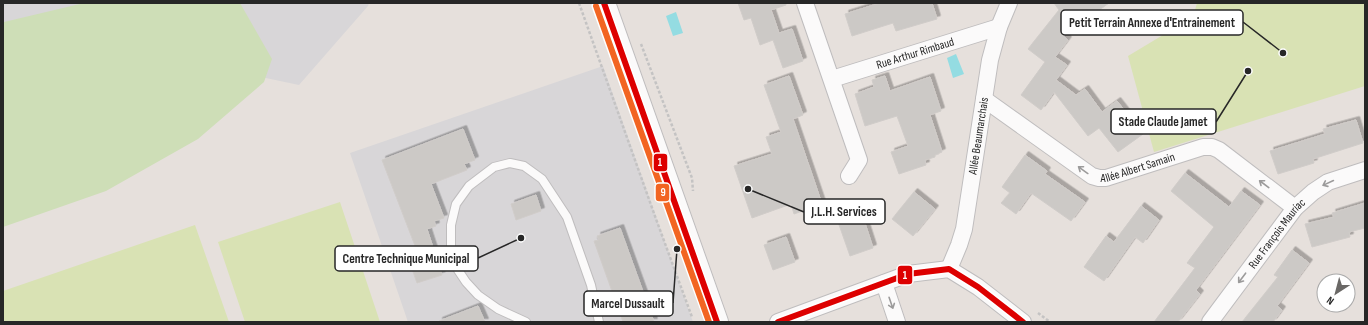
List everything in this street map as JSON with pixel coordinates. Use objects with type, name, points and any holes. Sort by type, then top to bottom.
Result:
[{"type":"main road","points":[[604,3],[717,322]]},
{"type":"street","points":[[806,3],[859,160],[849,176]]},
{"type":"street","name":"Allée Beaumarchais","points":[[949,269],[964,229],[990,60],[999,27],[1009,3]]},
{"type":"street","name":"Rue Arthur Rimbaud","points":[[832,78],[999,27]]},
{"type":"street","name":"Allée Albert Samain","points":[[984,99],[1092,176],[1106,178],[1203,147],[1212,146],[1295,208]]},
{"type":"street","name":"Rue François Mauriac","points":[[1210,322],[1295,208],[1313,192],[1328,182],[1365,170]]},
{"type":"street","points":[[778,322],[908,274],[949,269],[978,287],[1023,322]]},
{"type":"street","points":[[884,283],[897,322]]},
{"type":"lane","points":[[526,322],[498,309],[478,295],[466,282],[456,267],[451,246],[451,225],[456,204],[469,186],[494,168],[510,163],[524,166],[542,179],[567,217],[591,285],[599,322]]},
{"type":"path","points":[[579,3],[688,308],[695,322]]},
{"type":"path","points":[[1032,309],[1050,322]]},
{"type":"shaded area","points":[[3,3],[369,3],[299,85],[3,22]]},
{"type":"shaded area","points":[[603,66],[693,322],[408,322],[350,153]]},
{"type":"green space","points":[[3,3],[4,22],[84,3],[240,3],[272,59],[264,82],[198,139],[106,191],[3,227]]},
{"type":"green space","points":[[1197,3],[1365,3],[1365,86],[1154,152],[1128,56],[1193,17]]},
{"type":"green space","points":[[340,202],[380,322],[245,322],[218,242]]},
{"type":"green space","points":[[195,225],[229,322],[3,322],[3,291]]},
{"type":"water","points":[[676,12],[683,33],[673,36],[666,16]]},
{"type":"water","points":[[956,54],[964,74],[953,78],[947,58]]},
{"type":"building","points":[[738,3],[786,3],[786,5],[771,10],[779,33],[792,29],[803,61],[783,68],[773,40],[760,45],[751,18],[744,20]]},
{"type":"building","points":[[880,3],[932,3],[937,19],[896,31],[893,23],[852,36],[845,14]]},
{"type":"building","points":[[1054,3],[1109,3],[1063,36],[1068,40],[1055,57],[1067,65],[1056,80],[1076,95],[1085,89],[1102,112],[1117,101],[1143,134],[1118,152],[1099,128],[1088,136],[1054,92],[1041,110],[1021,95],[1045,62],[1028,49],[1059,10]]},
{"type":"building","points":[[789,76],[803,115],[793,119],[822,204],[794,214],[791,204],[752,218],[734,166],[772,154],[766,137],[781,132],[764,85]]},
{"type":"building","points":[[885,76],[890,91],[930,77],[941,111],[930,115],[942,152],[935,155],[935,157],[925,160],[926,165],[899,174],[891,152],[908,146],[897,116],[865,126],[855,94],[874,87],[872,80]]},
{"type":"building","points":[[1356,120],[1363,143],[1313,159],[1314,163],[1278,174],[1270,151],[1325,134],[1323,129]]},
{"type":"building","points":[[463,129],[475,160],[464,164],[467,170],[431,184],[444,218],[434,221],[436,226],[427,229],[442,275],[417,283],[407,255],[417,251],[382,160]]},
{"type":"building","points":[[1025,155],[1047,171],[1045,174],[1085,202],[1071,221],[1031,193],[1016,214],[1001,203],[1010,193],[1002,187]]},
{"type":"building","points":[[1185,173],[1229,207],[1241,191],[1260,205],[1196,290],[1200,294],[1178,322],[1154,322],[1195,268],[1187,263],[1214,227],[1171,191]]},
{"type":"building","points":[[914,192],[935,209],[913,236],[892,219]]},
{"type":"building","points":[[536,195],[541,211],[516,220],[511,204]]},
{"type":"building","points":[[1365,203],[1365,228],[1349,232],[1350,237],[1312,247],[1305,224],[1334,217],[1332,213]]},
{"type":"building","points":[[1141,206],[1159,220],[1143,243],[1135,237],[1104,281],[1084,267],[1106,236],[1114,242]]},
{"type":"building","points":[[861,211],[873,248],[850,256],[837,219]]},
{"type":"building","points":[[620,228],[654,322],[623,322],[594,241],[599,240],[597,236]]},
{"type":"building","points":[[786,237],[795,262],[773,270],[764,245]]},
{"type":"building","points":[[1292,250],[1309,263],[1277,306],[1282,310],[1273,322],[1242,322],[1278,277],[1274,275]]},
{"type":"building","points":[[478,306],[485,322],[439,322],[439,321]]},
{"type":"transit line","name":"1","points":[[604,3],[717,322]]},
{"type":"transit line","name":"9","points":[[596,6],[709,322]]},
{"type":"transit line","name":"1","points":[[778,322],[908,274],[949,269],[978,287],[1023,322]]},
{"type":"place","name":"Petit Terrain Annexe d'Entrainement","points":[[1283,53]]},
{"type":"place","name":"Stade Claude Jamet","points":[[1248,71]]},
{"type":"place","name":"J.L.H. Services","points":[[748,189]]},
{"type":"place","name":"Centre Technique Municipal","points":[[521,238]]},
{"type":"place","name":"Marcel Dussault","points":[[677,249]]}]
